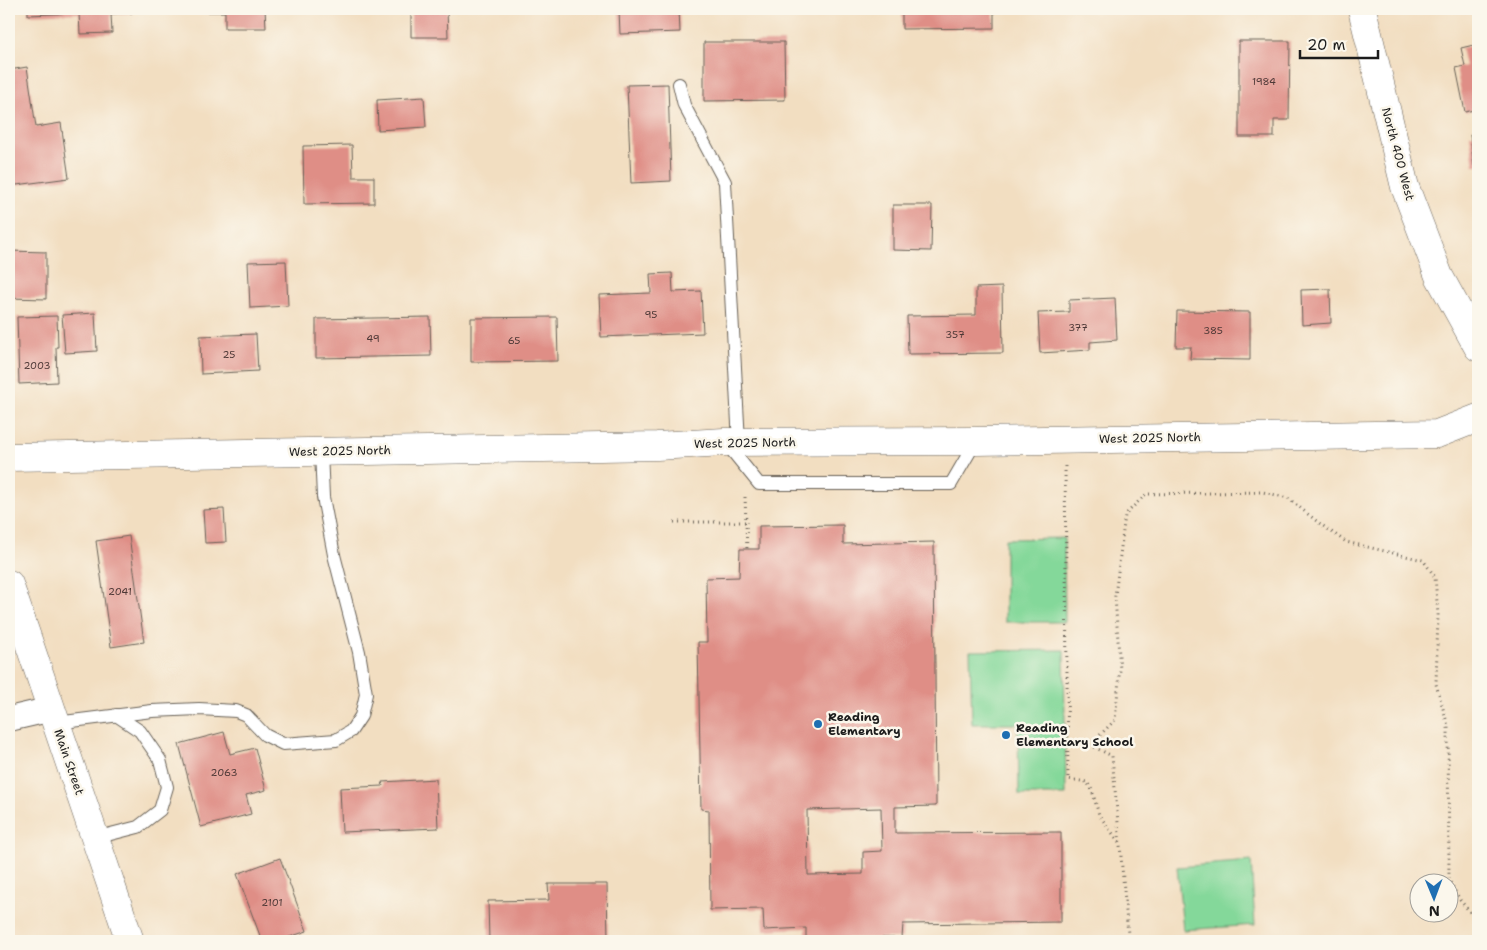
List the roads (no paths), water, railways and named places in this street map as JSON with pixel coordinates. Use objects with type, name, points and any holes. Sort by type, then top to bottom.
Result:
[{"type":"street","name":"North 400 West","points":[[1362,9],[1404,187],[1439,276],[1478,347]]},
{"type":"street","name":"West 2025 North","points":[[9,457],[647,446],[732,442],[976,441],[1437,434],[1478,418]]},
{"type":"street","name":"Main Street","points":[[9,584],[130,941]]},
{"type":"street","points":[[9,719],[54,716]]},
{"type":"lane","points":[[679,84],[684,105],[725,182],[732,442],[759,484],[951,484],[976,441]]},
{"type":"lane","points":[[54,716],[116,715],[199,709],[236,711],[246,715],[265,735],[283,744],[336,740],[351,731],[361,716],[366,694],[359,652],[334,555],[323,497],[321,452]]},
{"type":"lane","points":[[95,838],[138,827],[160,810],[168,787],[160,760],[140,731],[116,715]]},
{"type":"place","name":"Reading Elementary","points":[[818,724]]},
{"type":"place","name":"Reading Elementary School","points":[[1006,735]]}]
